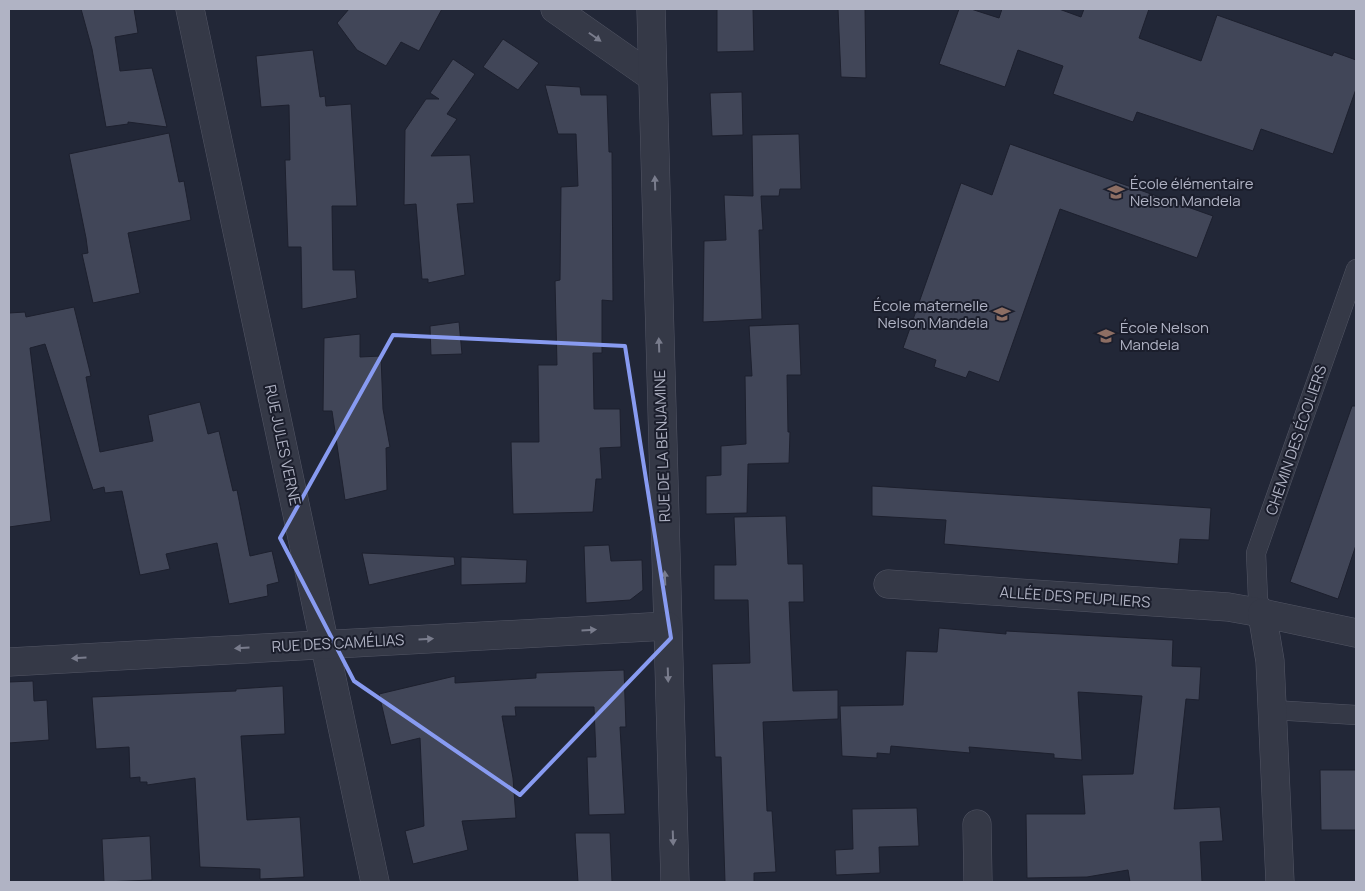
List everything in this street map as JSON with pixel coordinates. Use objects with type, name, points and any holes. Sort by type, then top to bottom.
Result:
[{"type":"street","name":"RUE JULES VERNE","points":[[190,9],[375,882]]},
{"type":"street","points":[[555,9],[652,77]]},
{"type":"street","name":"RUE DE LA BENJAMINE","points":[[651,9],[675,882]]},
{"type":"street","name":"ALLÉE DES PEUPLIERS","points":[[888,584],[1228,607],[1356,633]]},
{"type":"street","points":[[1262,613],[1270,662],[1280,882]]},
{"type":"street","name":"RUE DES CAMÉLIAS","points":[[9,662],[667,626]]},
{"type":"street","points":[[977,824],[978,882]]},
{"type":"lane","name":"CHEMIN DES ÉCOLIERS","points":[[1262,613],[1258,599],[1256,553],[1356,269]]},
{"type":"lane","points":[[1273,710],[1356,714]]},
{"type":"highlighted area","points":[[393,335],[625,346],[671,638],[520,795],[354,681],[280,538]]},
{"type":"building","points":[[81,9],[134,9],[138,33],[115,37],[120,71],[152,68],[167,127],[128,122],[128,124],[106,127],[92,49]]},
{"type":"building","points":[[349,9],[442,9],[419,51],[401,42],[386,66],[357,50],[337,23]]},
{"type":"building","points":[[717,9],[753,9],[754,51],[717,52]]},
{"type":"building","points":[[838,9],[865,9],[866,78],[841,77]]},
{"type":"building","points":[[959,9],[971,9],[999,18],[1002,9],[1059,9],[1081,17],[1084,9],[1149,9],[1139,38],[1201,61],[1217,15],[1332,56],[1334,52],[1356,60],[1356,89],[1333,154],[1261,129],[1253,151],[1137,112],[1133,122],[1053,94],[1063,66],[1018,50],[1005,87],[939,64]]},
{"type":"building","points":[[503,39],[539,63],[518,90],[483,67]]},
{"type":"building","points":[[313,50],[320,97],[325,96],[326,106],[351,104],[357,206],[332,206],[333,270],[355,270],[357,298],[302,309],[301,247],[288,247],[285,160],[290,160],[289,105],[261,107],[256,56]]},
{"type":"building","points":[[453,59],[475,74],[447,114],[457,119],[431,156],[470,155],[474,203],[457,204],[465,275],[428,283],[428,279],[422,279],[416,204],[404,205],[405,130],[426,99],[439,99],[430,93]]},
{"type":"building","points":[[545,85],[580,87],[581,95],[607,95],[609,152],[612,152],[613,301],[602,300],[602,353],[593,353],[594,409],[620,409],[621,447],[600,448],[602,479],[596,479],[593,512],[513,514],[511,442],[539,442],[538,365],[557,365],[555,281],[560,280],[561,187],[578,186],[576,134],[558,134]]},
{"type":"building","points":[[742,92],[743,135],[712,136],[710,93]]},
{"type":"building","points":[[169,133],[179,182],[184,181],[191,220],[128,233],[140,293],[93,303],[82,254],[88,253],[86,238],[69,154]]},
{"type":"building","points":[[799,134],[801,189],[780,189],[779,196],[761,196],[763,230],[759,230],[762,319],[703,322],[704,241],[726,240],[724,195],[753,196],[752,135]]},
{"type":"building","points":[[1010,144],[1213,216],[1197,258],[1060,209],[999,382],[969,371],[966,378],[934,367],[936,360],[903,348],[961,183],[992,195]]},
{"type":"building","points":[[74,307],[91,376],[86,377],[100,452],[153,441],[148,415],[200,402],[208,434],[219,431],[233,491],[237,490],[250,556],[272,551],[279,582],[267,585],[268,596],[229,604],[217,543],[166,554],[170,569],[140,575],[122,491],[105,493],[104,487],[93,490],[45,344],[30,348],[51,521],[9,527],[9,313],[25,312],[26,317]]},
{"type":"building","points":[[459,322],[462,354],[431,355],[430,326]]},
{"type":"building","points":[[799,324],[801,375],[787,375],[788,432],[790,432],[789,463],[748,464],[747,513],[706,514],[706,476],[721,475],[721,446],[746,444],[745,376],[752,376],[749,326]]},
{"type":"building","points":[[360,334],[360,357],[381,356],[383,409],[390,447],[386,448],[387,490],[345,500],[332,411],[323,411],[324,338]]},
{"type":"building","points":[[1352,406],[1356,406],[1356,545],[1338,599],[1290,582]]},
{"type":"building","points":[[872,486],[1211,508],[1209,540],[1180,539],[1178,564],[944,544],[946,520],[872,516]]},
{"type":"building","points":[[786,516],[788,564],[803,564],[804,602],[789,602],[793,691],[838,690],[838,719],[763,722],[767,811],[772,811],[776,872],[754,873],[754,882],[725,882],[721,757],[715,757],[712,664],[750,663],[748,600],[714,600],[714,565],[736,565],[734,517]]},
{"type":"building","points":[[609,545],[611,561],[642,560],[643,590],[630,600],[586,603],[584,546]]},
{"type":"building","points":[[362,553],[454,557],[455,565],[369,585]]},
{"type":"building","points":[[461,557],[527,560],[526,583],[461,585]]},
{"type":"building","points":[[939,628],[1006,634],[1006,631],[1173,640],[1172,666],[1201,667],[1199,700],[1186,699],[1174,809],[1220,807],[1223,841],[1200,842],[1202,882],[1130,882],[1128,870],[1087,877],[1027,878],[1026,814],[1085,814],[1082,775],[1133,774],[1142,696],[1078,692],[1082,760],[1054,758],[1054,754],[969,747],[970,753],[891,746],[890,754],[877,753],[877,758],[842,756],[840,706],[903,705],[906,651],[937,652]]},
{"type":"building","points":[[624,670],[626,727],[620,727],[625,814],[589,815],[587,757],[596,757],[594,707],[515,707],[516,716],[502,716],[513,778],[516,818],[462,821],[468,850],[413,864],[405,831],[424,826],[420,738],[391,745],[379,694],[455,676],[455,683],[536,678],[536,673]]},
{"type":"building","points":[[33,681],[34,701],[47,700],[49,740],[9,743],[9,682]]},
{"type":"building","points":[[283,686],[285,734],[241,736],[247,820],[300,817],[304,877],[260,879],[260,869],[200,867],[195,778],[147,785],[147,782],[140,782],[140,777],[130,778],[129,747],[96,749],[92,697],[236,691],[236,689]]},
{"type":"building","points":[[1320,770],[1356,770],[1356,830],[1321,830]]},
{"type":"building","points":[[917,808],[919,846],[879,847],[880,873],[836,875],[835,850],[853,849],[852,809]]},
{"type":"building","points":[[575,833],[610,833],[612,882],[578,882]]},
{"type":"building","points":[[150,836],[152,880],[104,882],[102,839]]},
{"type":"place","name":"École élémentaire Nelson Mandela","points":[[1116,192]]},
{"type":"place","name":"École maternelle Nelson Mandela","points":[[1002,314]]},
{"type":"place","name":"École Nelson Mandela","points":[[1106,336]]}]
